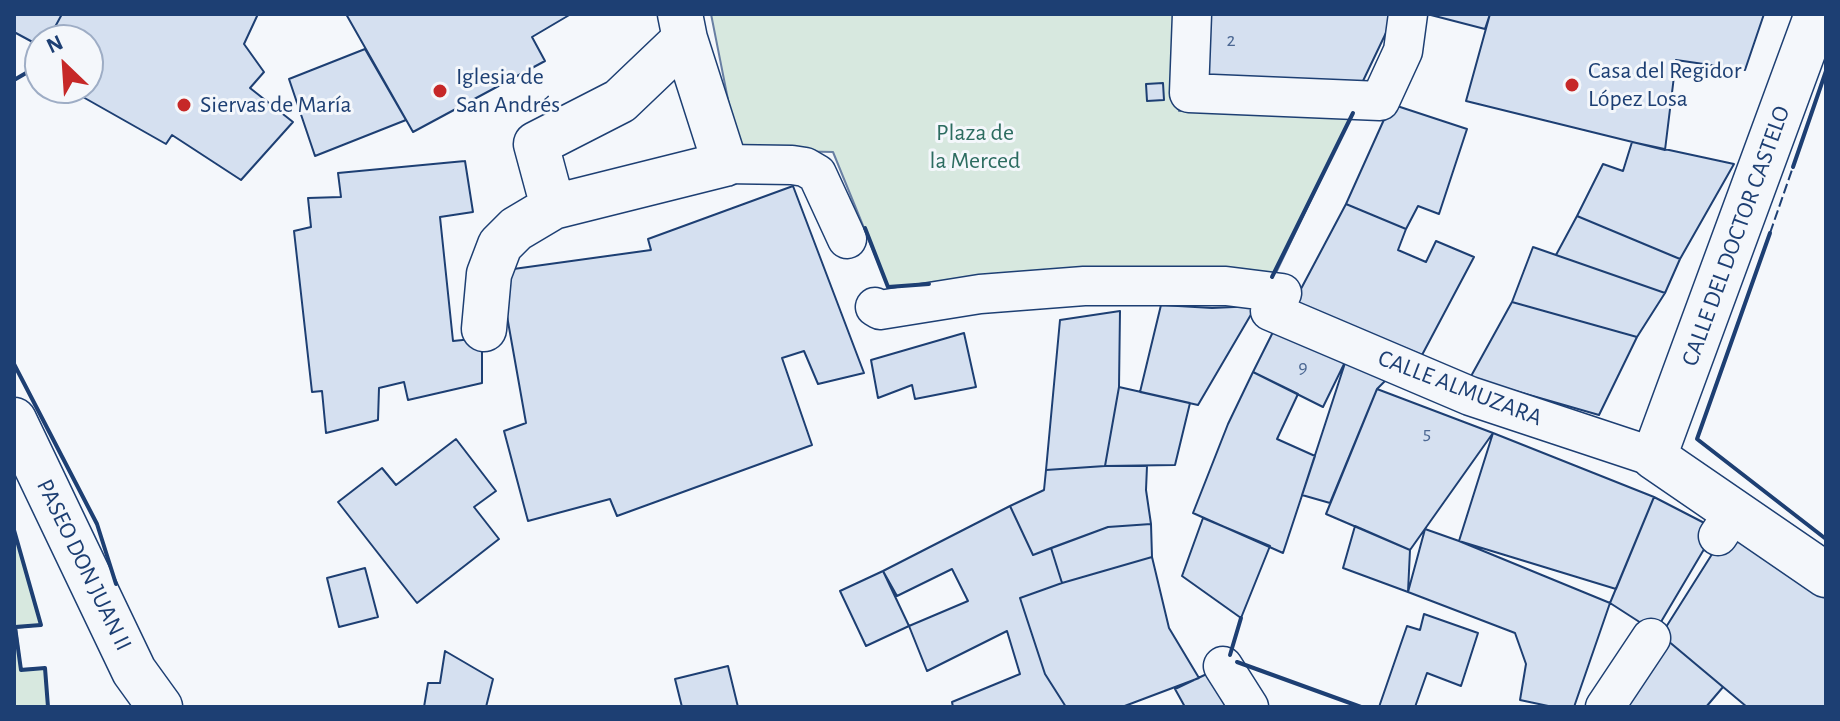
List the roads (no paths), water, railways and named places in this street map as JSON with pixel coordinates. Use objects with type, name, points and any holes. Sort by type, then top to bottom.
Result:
[{"type":"street","points":[[1192,14],[1189,93],[1380,101],[1403,51],[1408,14]]},
{"type":"street","name":"CALLE DEL DOCTOR CASTELO","points":[[1654,457],[1817,14]]},
{"type":"street","points":[[683,27],[725,164]]},
{"type":"street","points":[[553,207],[536,144],[620,101],[683,27]]},
{"type":"street","points":[[484,329],[489,274],[500,245],[516,229],[553,207],[725,164],[792,165],[805,167],[817,174],[847,239]]},
{"type":"street","name":"CALLE ALMUZARA","points":[[875,307],[880,310],[980,294],[1084,286],[1226,286],[1276,302],[1470,396],[1654,457]]},
{"type":"street","name":"PASEO DON JUAN II","points":[[14,420],[134,671],[160,707]]},
{"type":"street","points":[[1654,457],[1726,524],[1826,575]]},
{"type":"street","points":[[1605,707],[1651,638]]},
{"type":"street","points":[[1223,666],[1249,707]]},
{"type":"place","name":"Casa del Regidor López Losa","points":[[1572,85]]},
{"type":"place","name":"Iglesia de San Andrés","points":[[440,91]]},
{"type":"place","name":"Siervas de María","points":[[184,105]]},
{"type":"park label","name":"Plaza de la Merced","points":[[975,147]]}]
